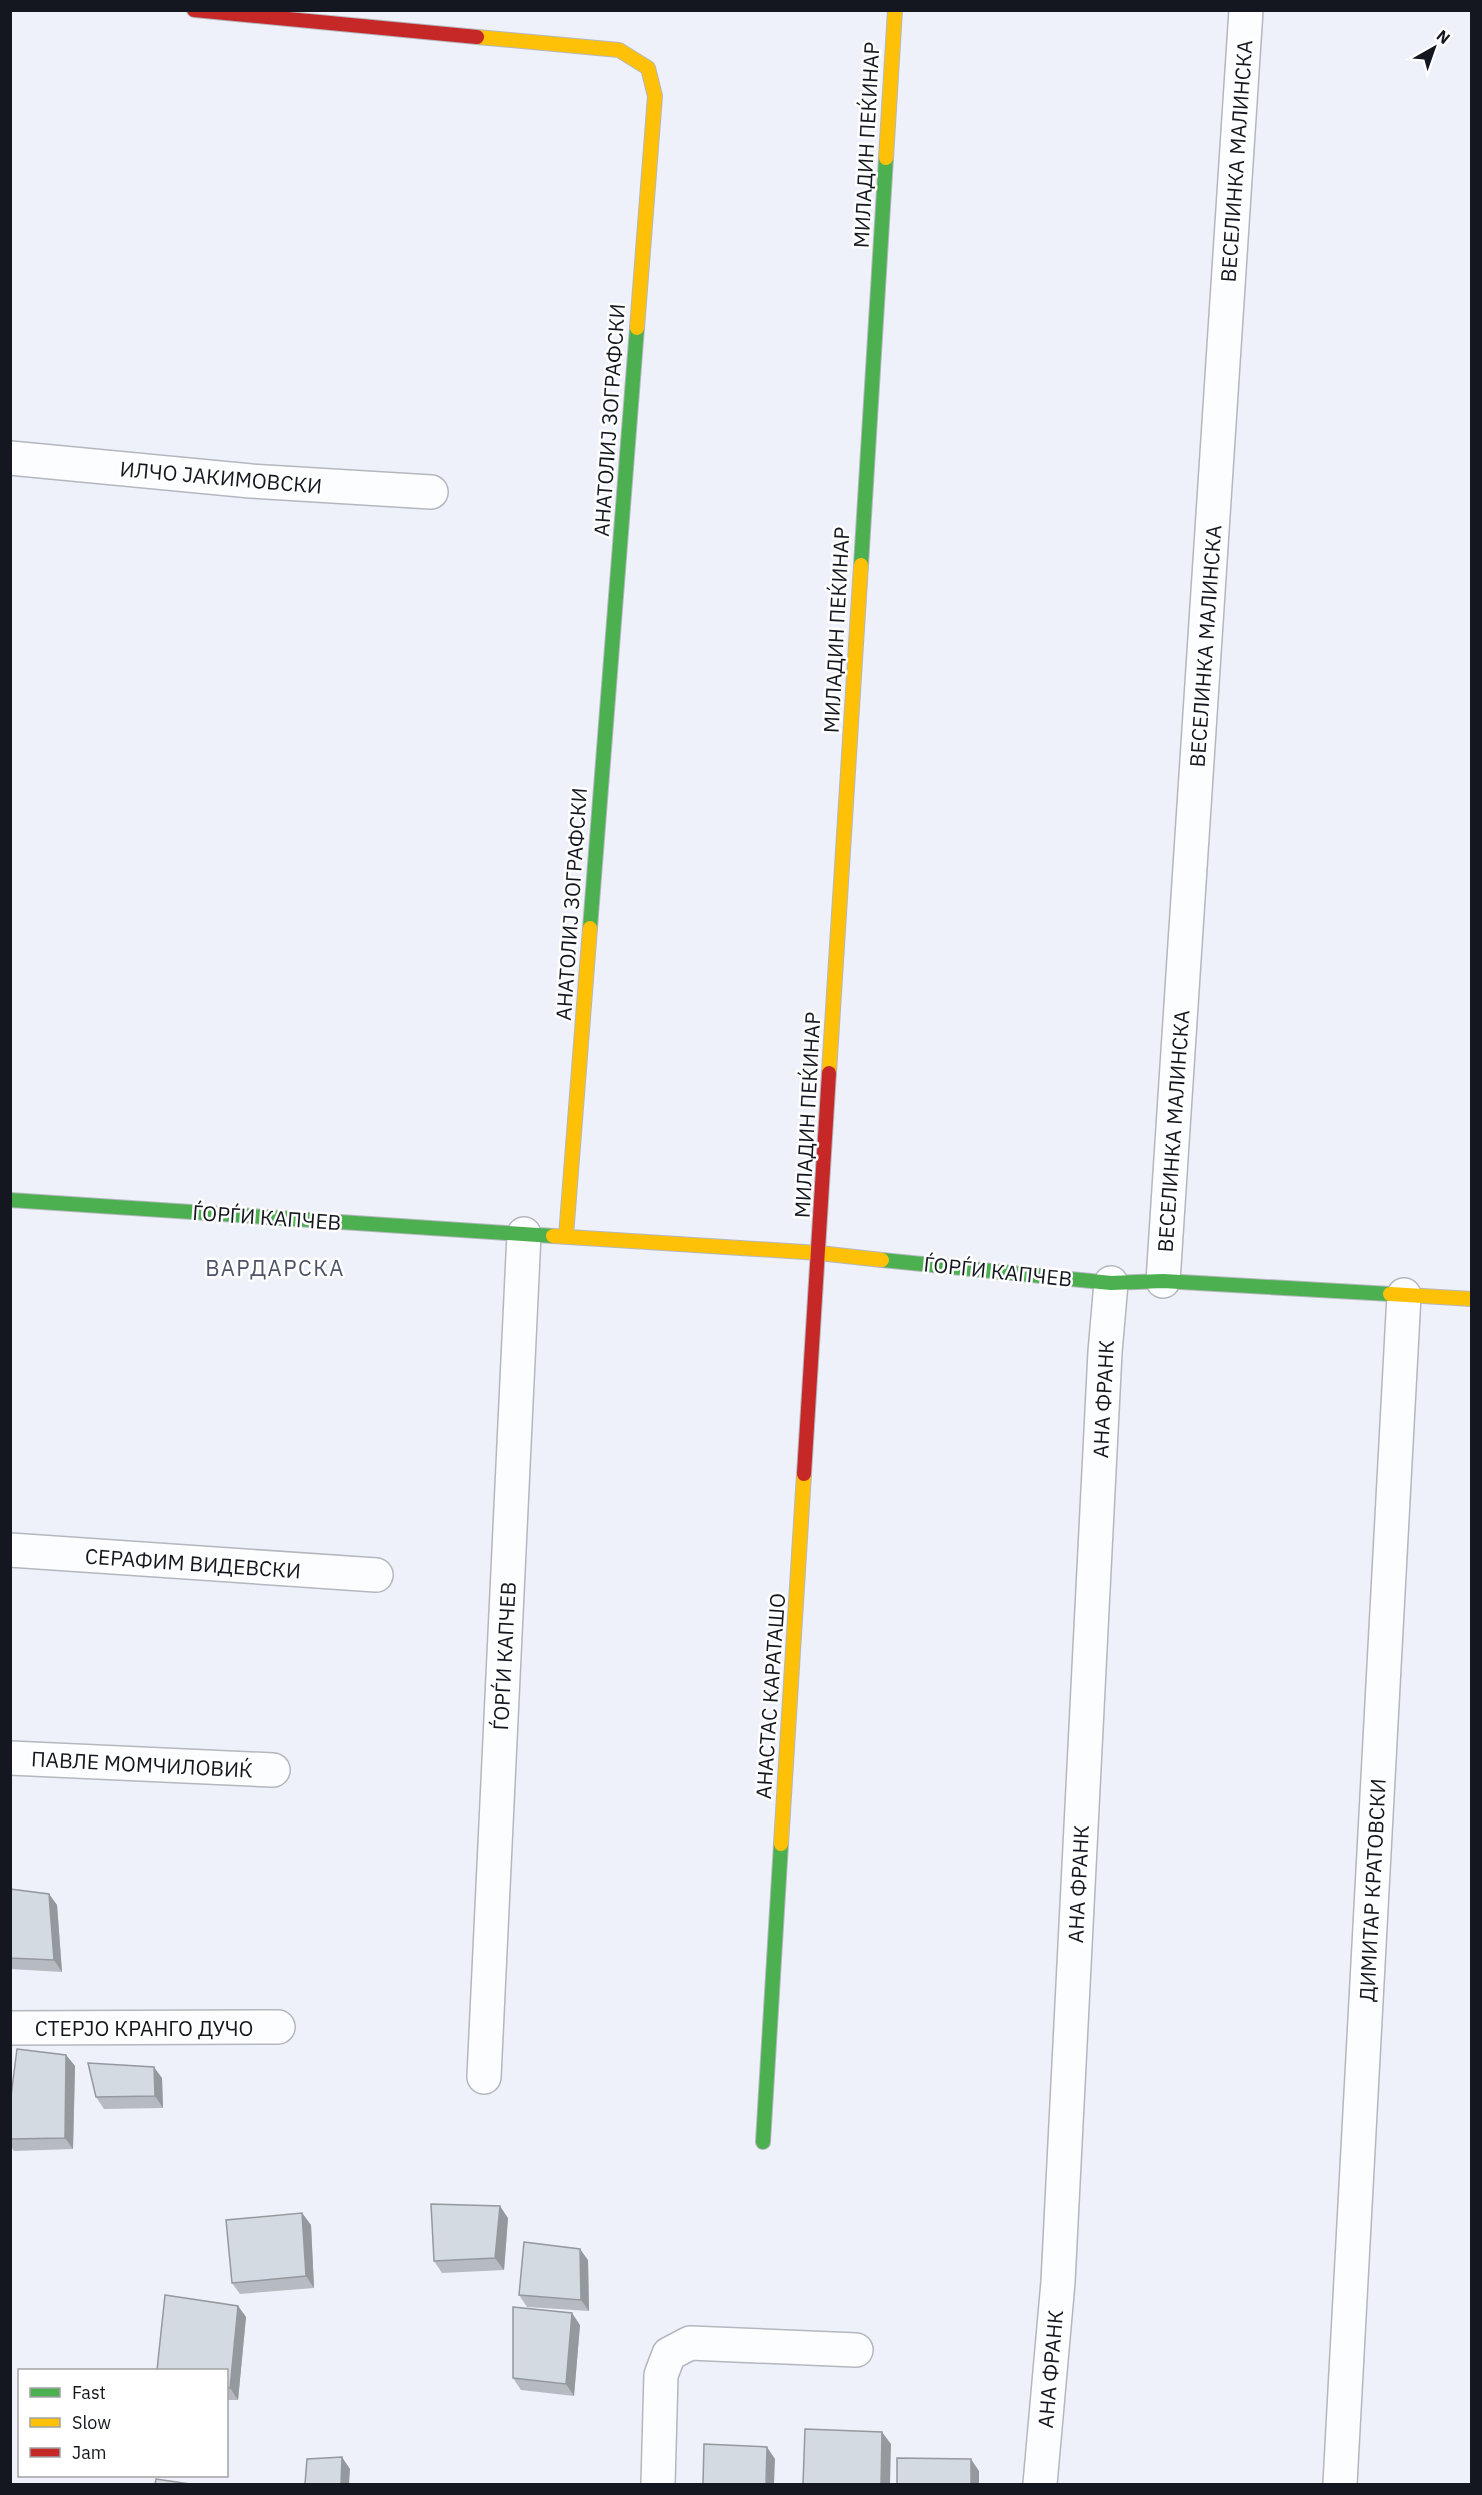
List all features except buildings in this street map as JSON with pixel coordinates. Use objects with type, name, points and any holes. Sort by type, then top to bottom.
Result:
[{"type":"street","name":"АНАТОЛИЈ ЗОГРАФСКИ","points":[[194,10],[619,50],[648,68],[655,96],[566,1236]]},
{"type":"street","name":"МИЛАДИН ПЕЌИНАР","points":[[819,1253],[895,10]]},
{"type":"street","name":"ВЕСЕЛИНКА МАЛИНСКА","points":[[1163,1281],[1246,10]]},
{"type":"street","name":"ИЛЧО ЈАКИМОВСКИ","points":[[10,459],[251,481],[431,492]]},
{"type":"street","name":"ЃОРЃИ КАПЧЕВ","points":[[10,1200],[819,1253],[1111,1283],[1163,1281],[1472,1299]]},
{"type":"street","name":"ЃОРЃИ КАПЧЕВ","points":[[484,2078],[524,1234]]},
{"type":"street","name":"АНАСТАС КАРАТАШО","points":[[763,2142],[819,1253]]},
{"type":"street","name":"АНА ФРАНК","points":[[1040,2484],[1058,2282],[1105,1352],[1111,1283]]},
{"type":"street","name":"ДИМИТАР КРАТОВСКИ","points":[[1340,2484],[1404,1295]]},
{"type":"street","name":"СЕРАФИМ ВИДЕВСКИ","points":[[10,1550],[376,1575]]},
{"type":"street","name":"ПАВЛЕ МОМЧИЛОВИЌ","points":[[10,1758],[273,1770]]},
{"type":"street","name":"СТЕРЈО КРАНГО ДУЧО","points":[[10,2028],[278,2027]]},
{"type":"street","points":[[658,2484],[661,2375],[669,2354],[690,2343],[856,2350]]},
{"type":"traffic: fast","points":[[861,565],[886,158]]},
{"type":"traffic: fast","points":[[590,928],[637,328]]},
{"type":"traffic: fast","points":[[10,1200],[553,1236]]},
{"type":"traffic: fast","points":[[882,1260],[1111,1283],[1163,1281],[1390,1294]]},
{"type":"traffic: fast","points":[[763,2142],[781,1844]]},
{"type":"traffic: slow","points":[[886,158],[895,10]]},
{"type":"traffic: slow","points":[[477,37],[619,50],[648,68],[655,96],[637,328]]},
{"type":"traffic: slow","points":[[829,1073],[861,565]]},
{"type":"traffic: slow","points":[[566,1236],[590,928]]},
{"type":"traffic: slow","points":[[553,1236],[819,1253],[882,1260]]},
{"type":"traffic: slow","points":[[1390,1294],[1472,1299]]},
{"type":"traffic: slow","points":[[781,1844],[804,1474]]},
{"type":"traffic: jam","points":[[194,10],[477,37]]},
{"type":"traffic: jam","points":[[804,1474],[829,1073]]},
{"type":"district","name":"ВАРДАРСКА","points":[[275,1267]]}]
